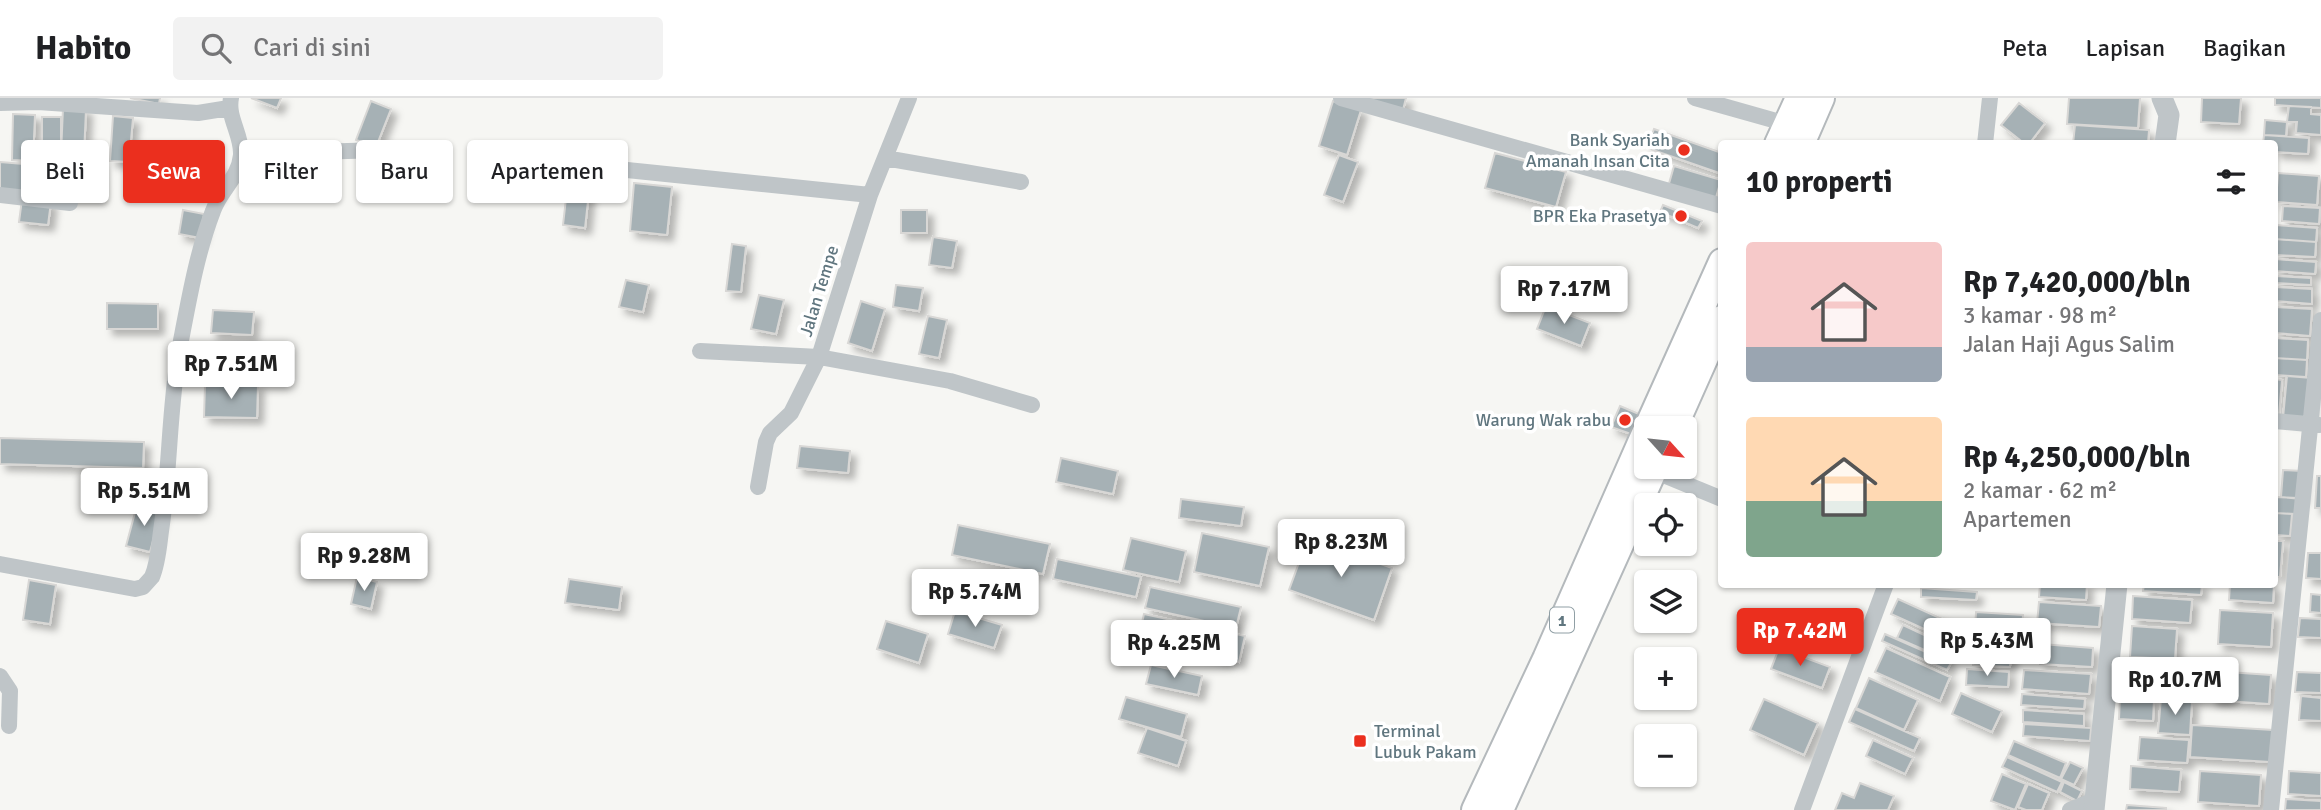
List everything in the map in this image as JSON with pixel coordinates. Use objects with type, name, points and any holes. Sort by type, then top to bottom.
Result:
[{"type":"highway","points":[[1789,137],[1799,98]]},
{"type":"highway","points":[[1789,137],[1821,98]]},
{"type":"highway","name":"1","points":[[1653,416],[1718,271]]},
{"type":"highway","points":[[1680,416],[1716,348]]},
{"type":"highway","name":"1","points":[[1500,810],[1634,462]]},
{"type":"highway","name":"1","points":[[1475,810],[1555,664],[1649,480]]},
{"type":"street","name":"Jalan Tempe","points":[[758,487],[770,433],[791,413],[819,357],[870,195],[909,98]]},
{"type":"street","points":[[1341,98],[1718,205]]},
{"type":"street","points":[[1695,98],[1789,137]]},
{"type":"street","points":[[1985,140],[1990,98]]},
{"type":"street","points":[[0,103],[38,102],[198,113],[230,106],[239,142]]},
{"type":"street","points":[[2165,140],[2167,104]]},
{"type":"street","points":[[885,158],[1021,182]]},
{"type":"street","points":[[0,564],[135,589],[143,587],[152,578],[167,492],[172,408],[179,352],[213,209],[236,174],[239,162]]},
{"type":"street","points":[[628,170],[870,195]]},
{"type":"street","points":[[0,195],[21,197]]},
{"type":"street","points":[[2271,810],[2316,425],[2321,320]]},
{"type":"street","points":[[700,351],[819,357],[950,381],[1032,405]]},
{"type":"street","points":[[2278,421],[2316,425]]},
{"type":"street","points":[[1680,480],[1718,497]]},
{"type":"street","points":[[1802,810],[1885,588]]},
{"type":"street","points":[[2070,810],[2094,805],[2117,588]]},
{"type":"street","points":[[0,676],[10,691],[9,726]]},
{"type":"building","points":[[130,98],[160,98],[159,104]]},
{"type":"building","points":[[251,98],[281,98],[277,108]]},
{"type":"building","points":[[1363,98],[1406,98],[1403,110]]},
{"type":"building","points":[[2069,98],[2140,98],[2138,128],[2067,124]]},
{"type":"building","points":[[2202,98],[2241,98],[2239,124],[2201,122]]},
{"type":"building","points":[[2275,98],[2321,98],[2321,108],[2275,105]]},
{"type":"building","points":[[371,101],[391,109],[379,140],[356,140]]},
{"type":"building","points":[[1333,101],[1361,110],[1347,155],[1319,146]]},
{"type":"building","points":[[2019,103],[2045,123],[2032,140],[2020,140],[2001,125]]},
{"type":"building","points":[[2289,106],[2311,107],[2311,114],[2321,115],[2321,135],[2296,133],[2297,122],[2287,122]]},
{"type":"building","points":[[63,108],[86,109],[85,140],[62,140]]},
{"type":"building","points":[[13,114],[35,115],[34,140],[21,140],[21,160],[12,160]]},
{"type":"building","points":[[113,116],[133,118],[131,140],[123,140],[123,162],[110,161]]},
{"type":"building","points":[[42,117],[61,117],[61,140],[42,140]]},
{"type":"building","points":[[2265,120],[2287,122],[2286,136],[2264,135]]},
{"type":"building","points":[[2075,125],[2149,130],[2148,140],[2073,140]]},
{"type":"building","name":"Bank Syariah Amanah Insan Cita","points":[[1654,129],[1718,152],[1718,173],[1647,148]]},
{"type":"building","points":[[2264,135],[2309,138],[2308,154],[2278,152],[2278,140],[2263,140]]},
{"type":"building","points":[[1495,153],[1566,172],[1556,207],[1485,188]]},
{"type":"building","points":[[1339,155],[1358,162],[1343,202],[1324,195]]},
{"type":"building","points":[[0,162],[21,164],[21,192],[0,190]]},
{"type":"building","points":[[1674,166],[1718,179],[1715,201],[1668,187]]},
{"type":"building","points":[[2278,173],[2319,176],[2317,205],[2278,202]]},
{"type":"building","points":[[634,183],[672,187],[667,235],[630,231]]},
{"type":"building","points":[[21,203],[51,203],[48,225],[19,222]]},
{"type":"building","points":[[565,203],[588,203],[585,228],[563,225]]},
{"type":"building","name":"BPR Eka Prasetya","points":[[1663,205],[1702,221],[1698,228],[1660,212]]},
{"type":"building","points":[[2283,206],[2320,208],[2319,224],[2282,221]]},
{"type":"building","points":[[183,210],[204,214],[200,238],[179,234]]},
{"type":"building","points":[[901,210],[927,210],[927,233],[901,233]]},
{"type":"building","points":[[2278,225],[2317,228],[2316,242],[2278,239]]},
{"type":"building","points":[[933,237],[957,241],[952,268],[929,265]]},
{"type":"building","points":[[2278,239],[2316,242],[2315,257],[2278,255]]},
{"type":"building","points":[[732,244],[746,246],[741,292],[726,291]]},
{"type":"building","points":[[2278,259],[2316,262],[2315,274],[2278,271]]},
{"type":"building","points":[[2278,276],[2311,278],[2311,285],[2278,283]]},
{"type":"building","points":[[626,280],[649,285],[643,312],[619,307]]},
{"type":"building","points":[[896,285],[923,288],[919,311],[893,307]]},
{"type":"building","points":[[2278,287],[2312,289],[2312,304],[2278,301]]},
{"type":"building","points":[[759,295],[784,300],[776,334],[751,329]]},
{"type":"building","points":[[861,301],[885,309],[872,351],[848,343]]},
{"type":"building","points":[[107,303],[158,304],[158,329],[107,329]]},
{"type":"building","points":[[1546,306],[1590,323],[1581,346],[1537,329]]},
{"type":"building","points":[[2278,307],[2312,309],[2310,336],[2278,333]]},
{"type":"building","points":[[213,310],[254,312],[252,335],[211,333]]},
{"type":"building","points":[[928,316],[947,320],[939,358],[919,354]]},
{"type":"building","points":[[2278,338],[2308,340],[2307,360],[2278,358]]},
{"type":"building","points":[[2278,358],[2307,360],[2306,377],[2278,375]]},
{"type":"building","points":[[2287,376],[2312,378],[2309,420],[2283,418]]},
{"type":"building","points":[[2278,379],[2282,380],[2278,415]]},
{"type":"building","points":[[205,384],[258,385],[257,418],[204,417]]},
{"type":"building","name":"Warung Wak rabu","points":[[1620,406],[1639,414],[1634,416],[1631,434],[1611,427]]},
{"type":"building","points":[[0,438],[144,442],[143,468],[0,464]]},
{"type":"building","points":[[800,446],[850,451],[848,473],[797,468]]},
{"type":"building","points":[[1061,458],[1118,471],[1113,494],[1056,482]]},
{"type":"building","points":[[2283,470],[2303,471],[2301,499],[2281,497]]},
{"type":"building","points":[[2317,476],[2321,476],[2321,508],[2315,508]]},
{"type":"building","points":[[2278,497],[2297,498],[2296,514],[2278,513]]},
{"type":"building","points":[[1181,499],[1244,507],[1241,526],[1179,518]]},
{"type":"building","points":[[137,505],[161,511],[150,552],[126,546]]},
{"type":"building","points":[[2278,513],[2292,514],[2290,536],[2278,535]]},
{"type":"building","points":[[958,525],[1050,544],[1043,574],[952,555]]},
{"type":"building","points":[[1202,533],[1269,547],[1260,586],[1194,572]]},
{"type":"building","points":[[1131,538],[1186,551],[1179,582],[1123,570]]},
{"type":"building","points":[[1308,538],[1392,568],[1374,620],[1289,590]]},
{"type":"building","points":[[2278,541],[2283,541],[2280,577]]},
{"type":"building","points":[[2308,553],[2321,553],[2321,579],[2306,578]]},
{"type":"building","points":[[1057,559],[1141,577],[1136,597],[1053,579]]},
{"type":"building","points":[[357,577],[377,582],[371,609],[351,604]]},
{"type":"building","points":[[569,579],[622,587],[619,610],[565,603]]},
{"type":"building","points":[[29,580],[56,585],[50,624],[23,620]]},
{"type":"building","points":[[1150,587],[1241,607],[1236,628],[1145,608]]},
{"type":"building","points":[[1921,588],[1977,592],[1976,600],[1921,597]]},
{"type":"building","points":[[2040,588],[2087,588],[2086,600],[2039,597]]},
{"type":"building","points":[[2143,588],[2202,588],[2201,595],[2143,591]]},
{"type":"building","points":[[2230,588],[2274,588],[2273,603],[2229,600]]},
{"type":"building","points":[[2311,594],[2321,595],[2321,613],[2310,612]]},
{"type":"building","points":[[2133,596],[2192,600],[2190,623],[2132,619]]},
{"type":"building","points":[[1898,599],[1964,629],[1957,644],[1891,614]]},
{"type":"building","points":[[2039,602],[2101,606],[2099,627],[2037,623]]},
{"type":"building","points":[[2220,610],[2273,613],[2271,647],[2218,644]]},
{"type":"building","points":[[955,611],[1002,625],[994,648],[948,634]]},
{"type":"building","points":[[1976,612],[2023,615],[2022,631],[1975,628]]},
{"type":"building","points":[[1144,614],[1245,636],[1239,662],[1138,640]]},
{"type":"building","points":[[2300,618],[2321,619],[2321,638],[2298,637]]},
{"type":"building","points":[[886,621],[928,634],[919,663],[877,649]]},
{"type":"building","points":[[1903,625],[1950,647],[1945,659],[1897,638]]},
{"type":"building","points":[[2132,626],[2177,629],[2175,659],[2130,657]]},
{"type":"building","points":[[1885,634],[1951,663],[1947,670],[1882,641]]},
{"type":"building","points":[[1975,640],[2012,643],[2010,667],[1973,665]]},
{"type":"building","points":[[2041,644],[2093,648],[2092,667],[2040,664]]},
{"type":"building","points":[[1779,648],[1830,667],[1822,688],[1771,669]]},
{"type":"building","points":[[1886,648],[1950,677],[1940,701],[1875,672]]},
{"type":"building","points":[[1151,665],[1202,676],[1198,695],[1146,684]]},
{"type":"building","points":[[2125,667],[2196,671],[2195,693],[2124,689]]},
{"type":"building","points":[[1967,669],[2009,672],[2008,687],[1966,685]]},
{"type":"building","points":[[2024,670],[2091,674],[2089,694],[2022,689]]},
{"type":"building","points":[[2213,671],[2271,675],[2269,704],[2211,700]]},
{"type":"building","points":[[2297,672],[2321,673],[2321,693],[2295,692]]},
{"type":"building","points":[[1869,678],[1918,700],[1904,730],[1856,708]]},
{"type":"building","points":[[1961,693],[2002,711],[1992,732],[1952,714]]},
{"type":"building","points":[[2022,694],[2085,699],[2084,709],[2021,705]]},
{"type":"building","points":[[2301,696],[2321,698],[2321,721],[2299,720]]},
{"type":"building","points":[[1126,697],[1187,714],[1181,737],[1119,719]]},
{"type":"building","points":[[2120,697],[2154,699],[2153,721],[2119,719]]},
{"type":"building","points":[[2161,698],[2192,701],[2190,735],[2158,733]]},
{"type":"building","points":[[1764,699],[1818,723],[1804,755],[1750,730]]},
{"type":"building","points":[[1855,709],[1920,738],[1914,751],[1849,722]]},
{"type":"building","points":[[2023,710],[2084,714],[2084,726],[2023,722]]},
{"type":"building","points":[[2024,724],[2091,728],[2090,741],[2023,736]]},
{"type":"building","points":[[2192,725],[2273,730],[2270,762],[2190,757]]},
{"type":"building","points":[[1147,728],[1186,741],[1178,766],[1138,753]]},
{"type":"building","points":[[2140,737],[2189,740],[2187,763],[2138,760]]},
{"type":"building","points":[[1873,740],[1913,758],[1905,774],[1866,756]]},
{"type":"building","points":[[2014,741],[2066,763],[2060,778],[2008,755]]},
{"type":"building","points":[[2007,757],[2062,782],[2057,792],[2002,767]]},
{"type":"building","points":[[2070,762],[2083,768],[2074,785],[2061,779]]},
{"type":"building","points":[[2131,766],[2181,770],[2179,792],[2130,789]]},
{"type":"building","points":[[2200,771],[2261,775],[2259,806],[2198,802]]},
{"type":"building","points":[[2289,771],[2321,773],[2321,796],[2288,794]]},
{"type":"building","points":[[2002,774],[2026,784],[2015,810],[1991,801]]},
{"type":"building","points":[[2064,782],[2082,791],[2077,801],[2060,792]]},
{"type":"building","points":[[1860,783],[1894,796],[1888,810],[1835,810],[1842,793],[1854,798]]},
{"type":"building","points":[[2028,784],[2049,793],[2042,810],[2018,807]]},
{"type":"building","points":[[2286,799],[2321,801],[2321,810],[2285,810]]},
{"type":"building","points":[[2127,805],[2166,808],[2166,810],[2126,810]]},
{"type":"place","name":"Bank Syariah Amanah Insan Cita","points":[[1684,150]]},
{"type":"place","name":"BPR Eka Prasetya","points":[[1681,216]]},
{"type":"place","name":"Warung Wak rabu","points":[[1625,420]]},
{"type":"place","name":"Terminal Lubuk Pakam","points":[[1360,741]]}]
